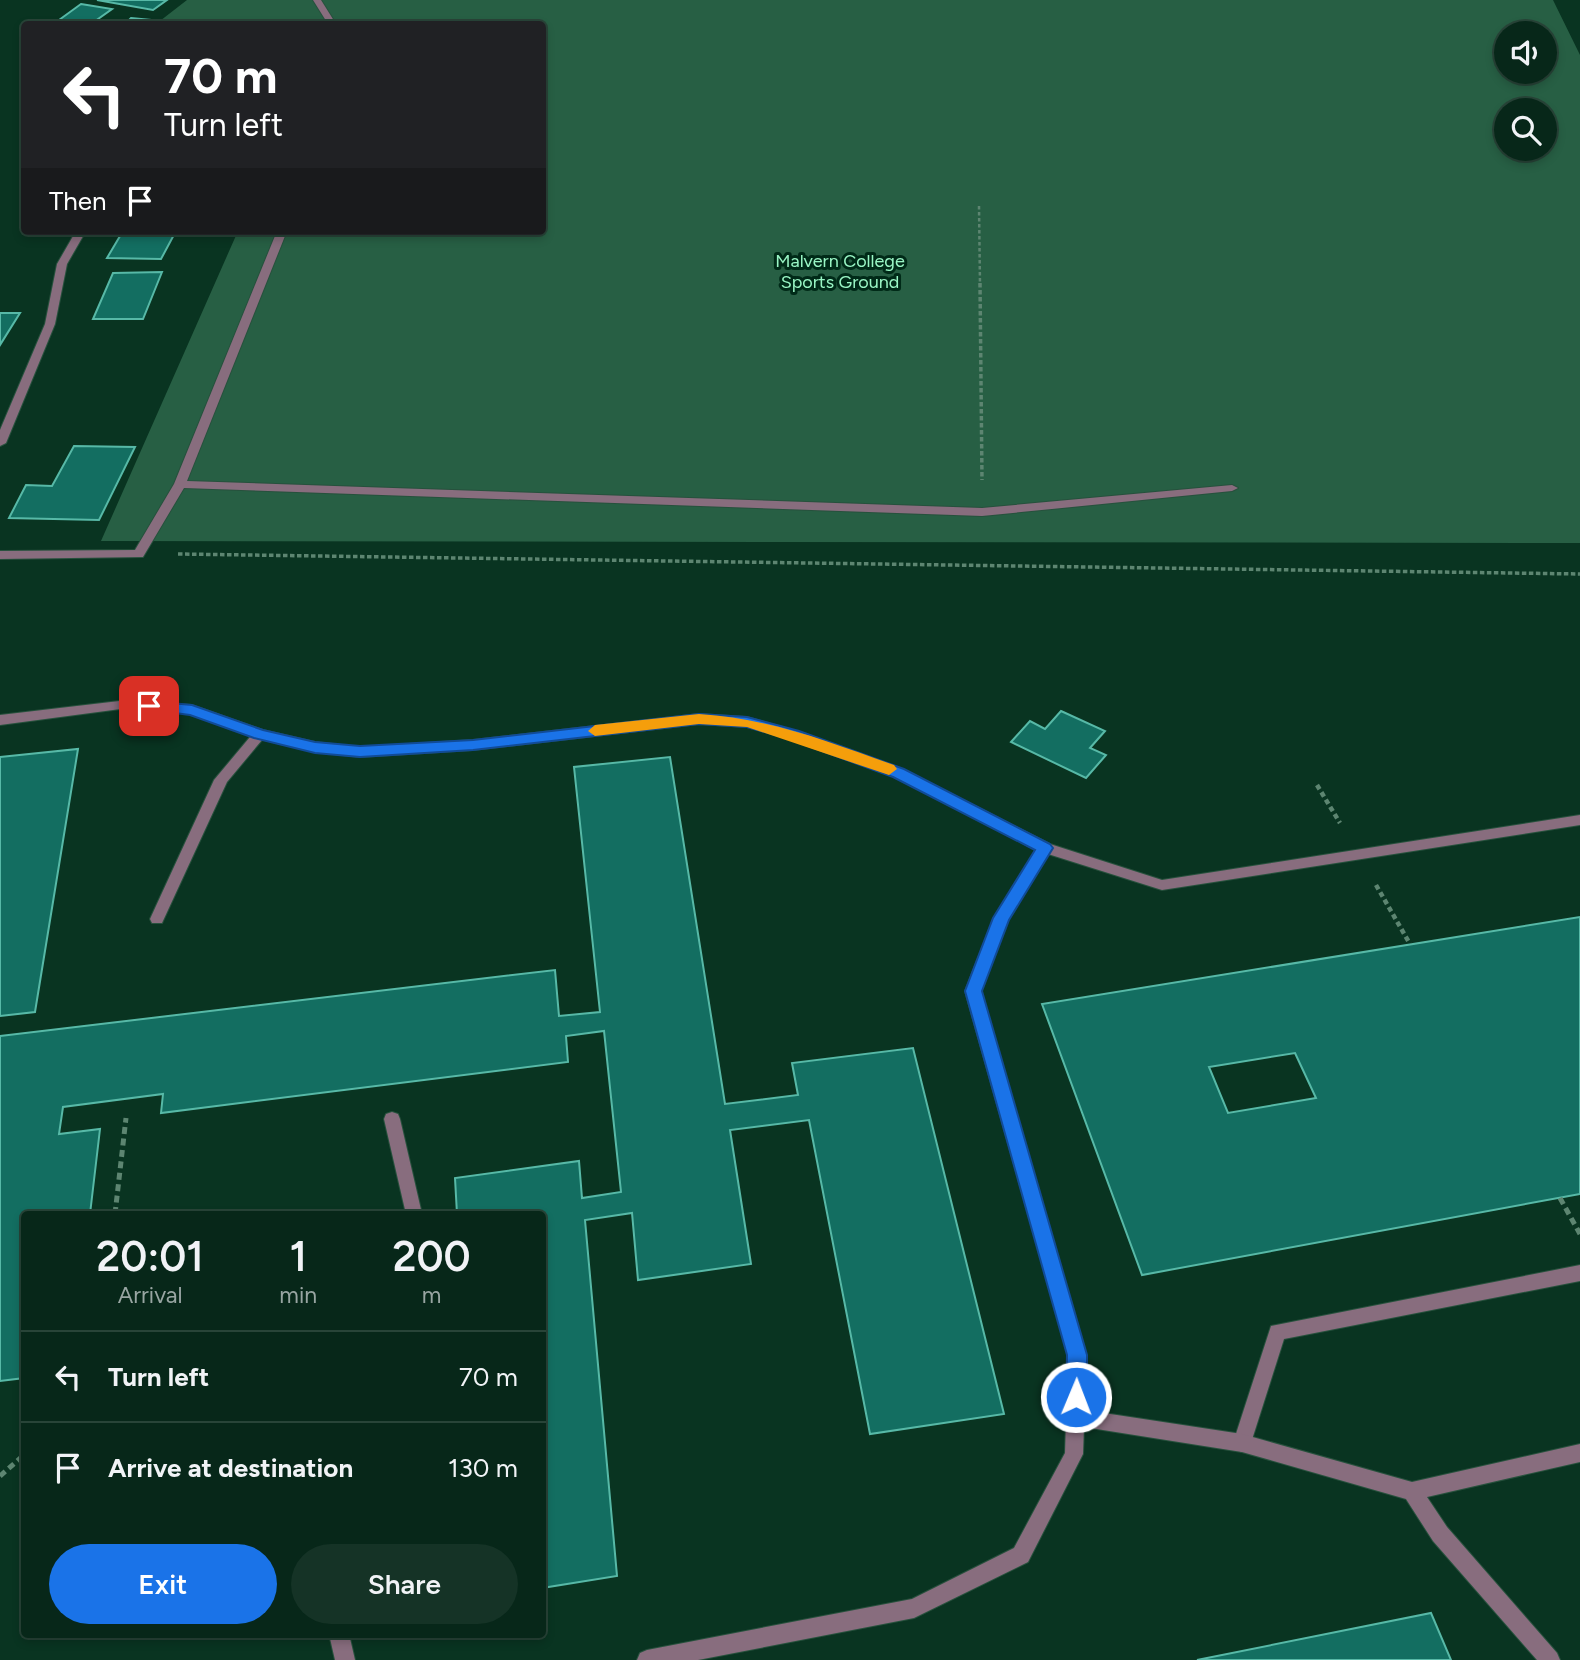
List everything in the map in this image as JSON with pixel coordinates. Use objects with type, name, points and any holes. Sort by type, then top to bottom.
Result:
[{"type":"street","points":[[317,0],[330,21]]},
{"type":"street","points":[[0,443],[50,324],[62,264],[79,235]]},
{"type":"street","points":[[0,555],[139,554],[180,484],[280,235]]},
{"type":"street","points":[[180,484],[982,512],[1232,488]]},
{"type":"street","points":[[0,720],[128,704],[192,710],[260,734],[315,747],[360,752],[473,745],[699,719],[747,722],[794,735],[899,773],[1045,848],[1162,885],[1580,820]]},
{"type":"street","points":[[157,919],[221,780],[260,734]]},
{"type":"street","points":[[647,1660],[914,1608],[1021,1555],[1074,1454],[1077,1355],[974,991],[1001,918],[1045,848]]},
{"type":"street","points":[[392,1119],[413,1211]]},
{"type":"street","points":[[1242,1443],[1277,1332],[1580,1273]]},
{"type":"street","points":[[1076,1418],[1242,1443],[1412,1491],[1580,1453]]},
{"type":"street","points":[[1412,1491],[1440,1534],[1550,1660]]},
{"type":"street","points":[[340,1638],[345,1660]]},
{"type":"path","points":[[979,206],[982,512]]},
{"type":"path","points":[[139,554],[1580,574]]},
{"type":"path","points":[[114,1211],[127,1118]]},
{"type":"path","points":[[1559,1198],[1580,1234]]},
{"type":"path","points":[[0,1476],[21,1458]]},
{"type":"green space","name":"Malvern College Sports Ground","points":[[187,0],[1553,0],[1580,55],[1580,543],[101,541],[236,235],[546,235],[546,21],[160,21]]},
{"type":"building","points":[[97,0],[167,0],[153,10]]},
{"type":"building","points":[[81,4],[112,9],[95,21],[59,20]]},
{"type":"building","points":[[131,18],[152,20],[151,21],[128,21]]},
{"type":"building","points":[[121,235],[174,235],[161,259],[107,258]]},
{"type":"building","points":[[162,272],[143,319],[93,319],[113,273]]},
{"type":"building","points":[[0,313],[20,313],[0,345]]},
{"type":"building","points":[[74,446],[135,447],[99,520],[9,518],[26,485],[52,486]]},
{"type":"building","points":[[1061,711],[1105,731],[1090,748],[1106,755],[1086,778],[1011,742],[1030,721],[1045,729]]},
{"type":"building","points":[[78,749],[35,1012],[0,1016],[0,757]]},
{"type":"building","points":[[670,757],[725,1104],[798,1095],[792,1063],[913,1048],[1004,1414],[870,1434],[809,1120],[730,1130],[751,1264],[638,1280],[632,1213],[585,1220],[617,1576],[546,1587],[546,1211],[457,1211],[455,1178],[579,1161],[582,1198],[621,1192],[604,1031],[566,1036],[568,1062],[161,1113],[163,1094],[63,1107],[59,1134],[100,1129],[90,1211],[21,1211],[21,1378],[0,1381],[0,1036],[555,970],[559,1016],[600,1012],[574,767]]},
{"type":"building","points":[[1580,917],[1580,1194],[1142,1275],[1042,1004]],"holes":[[[1295,1053],[1316,1098],[1228,1113],[1209,1067]]]},
{"type":"building","points":[[1431,1613],[1451,1660],[1197,1660]]},
{"type":"slow traffic","points":[[595,731],[699,719],[747,722],[794,735],[889,769]]},
{"type":"route","points":[[149,706],[192,710],[260,734],[315,747],[360,752],[473,745],[699,719],[747,722],[794,735],[899,773],[1045,848],[1001,918],[974,991],[1077,1355],[1076,1397]]}]
